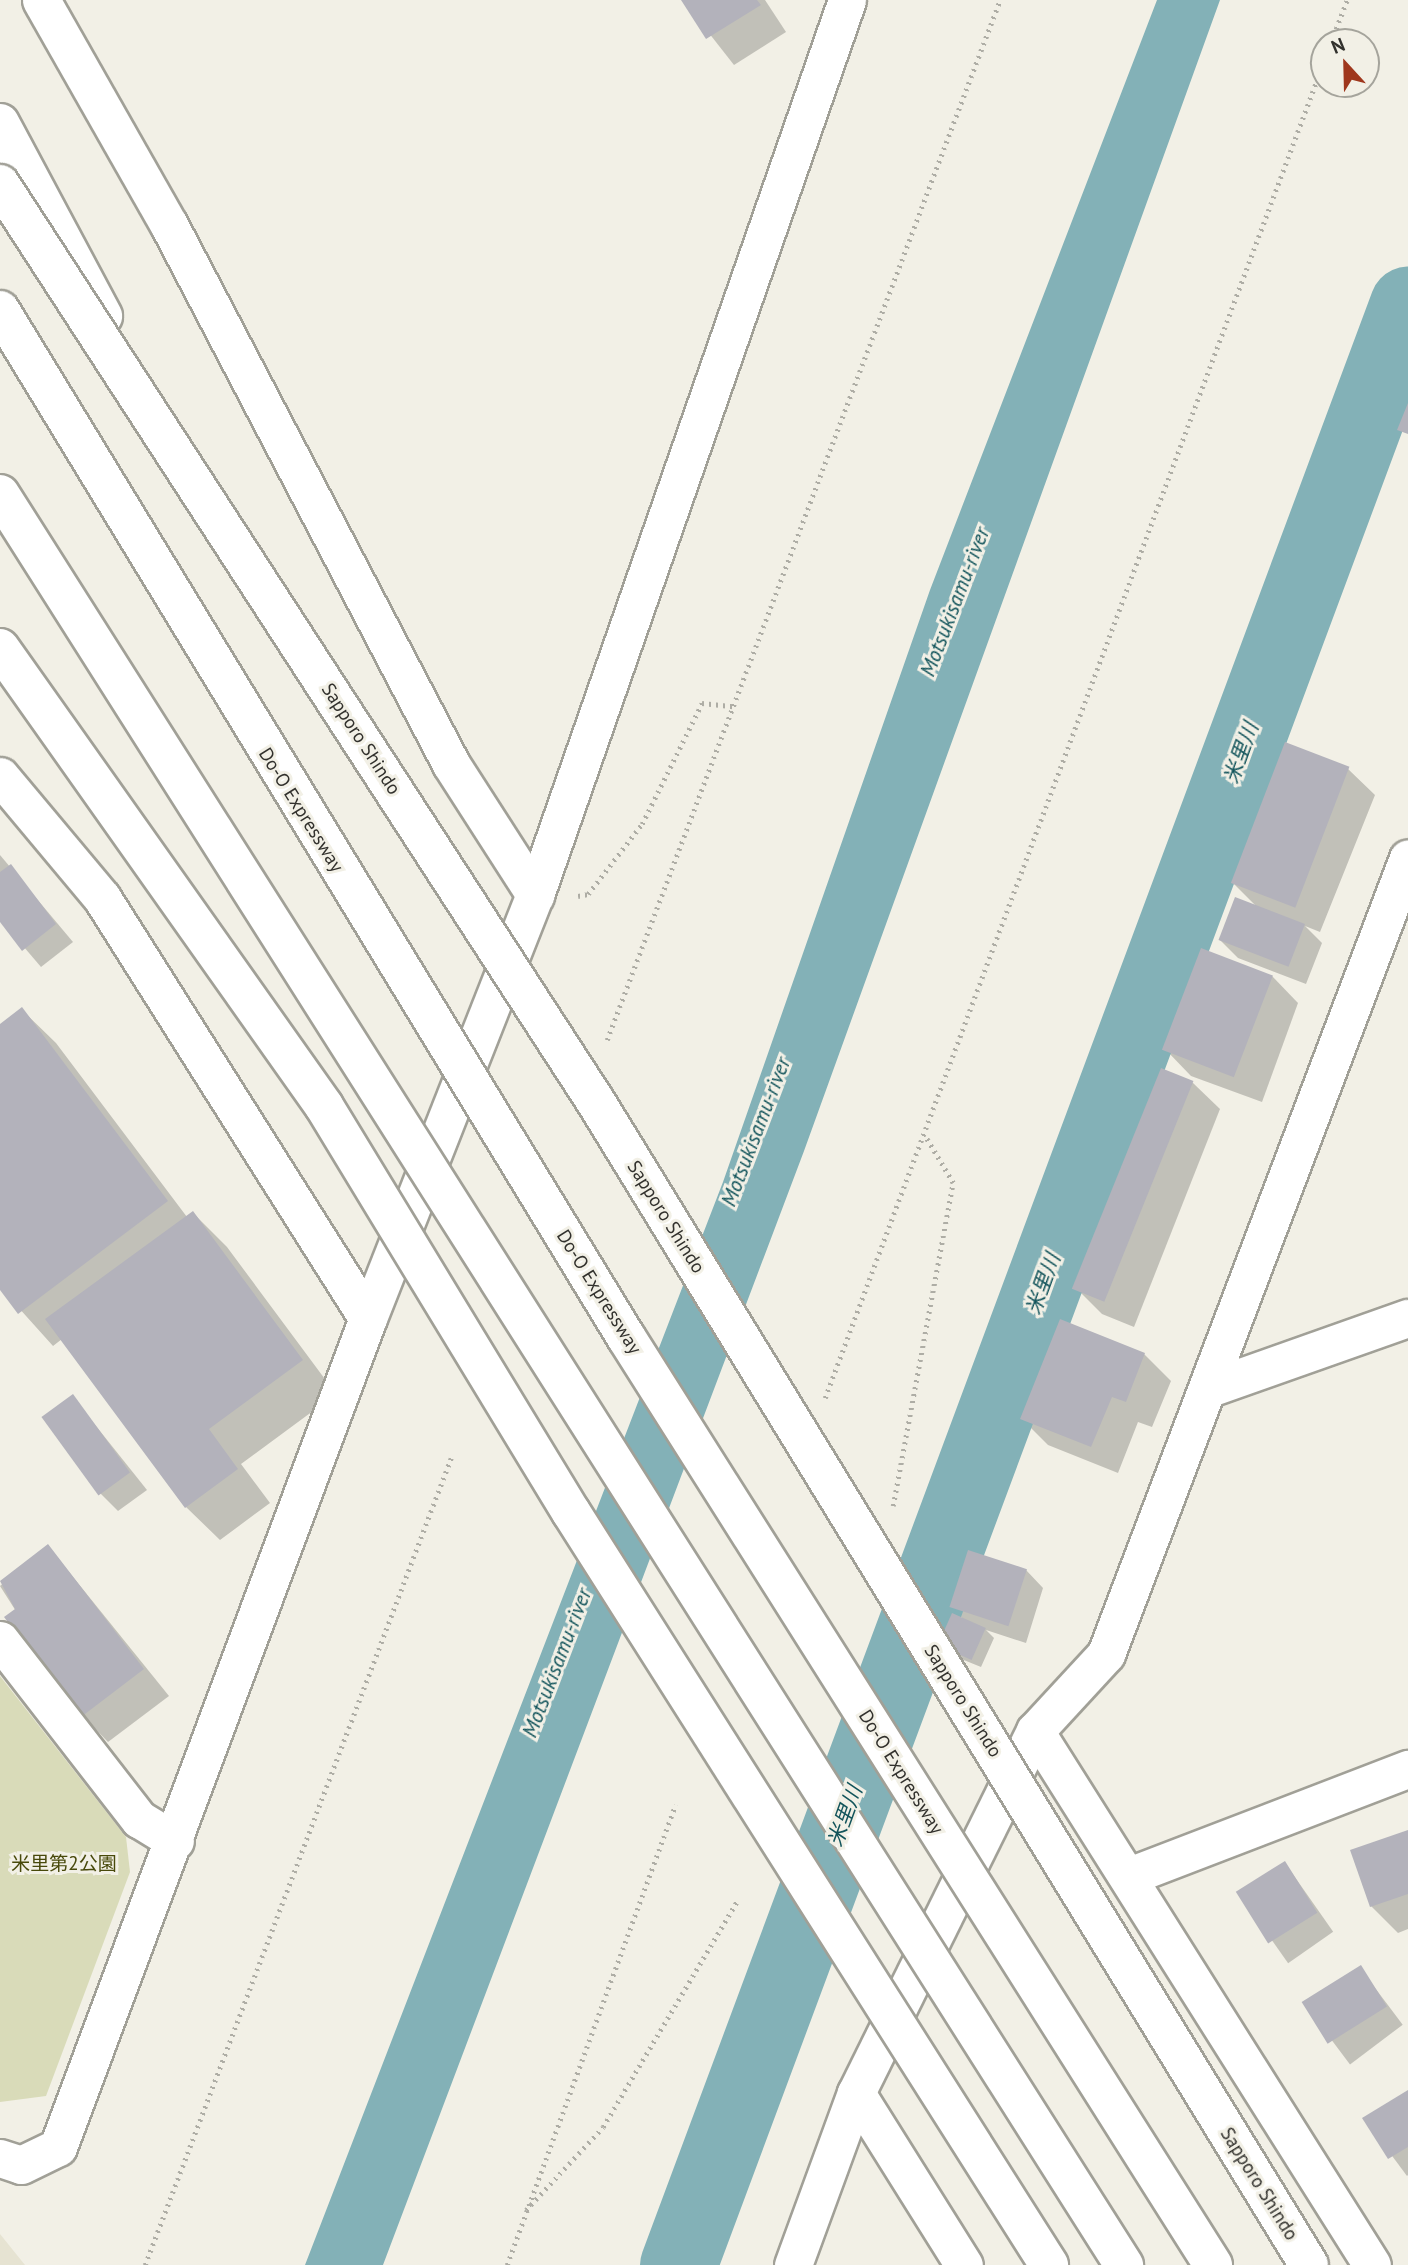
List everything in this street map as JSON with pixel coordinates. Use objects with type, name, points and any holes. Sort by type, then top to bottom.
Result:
[{"type":"highway","points":[[0,123],[184,465]]},
{"type":"highway","name":"Sapporo Shindo","points":[[0,184],[603,1113],[1309,2265]]},
{"type":"highway","name":"Do-O Expressway","points":[[0,310],[619,1325],[1213,2265]]},
{"type":"highway","points":[[0,494],[1124,2265]]},
{"type":"highway","points":[[0,648],[324,1106],[578,1524],[1049,2265]]},
{"type":"street","points":[[41,0],[169,225],[451,764],[535,895]]},
{"type":"street","points":[[0,2158],[21,2165],[58,2147],[175,1841],[368,1318],[535,895],[847,0]]},
{"type":"street","points":[[0,776],[103,898],[368,1318]]},
{"type":"street","points":[[793,2265],[856,2093],[1035,1731],[1107,1654],[1408,858]]},
{"type":"street","points":[[1207,1389],[1408,1318]]},
{"type":"street","points":[[0,1640],[139,1819],[175,1841]]},
{"type":"street","points":[[1035,1731],[1129,1876],[1372,2265]]},
{"type":"street","points":[[1129,1876],[1408,1769]]},
{"type":"street","points":[[856,2093],[964,2265]]},
{"type":"path","points":[[603,1049],[1000,0]]},
{"type":"path","points":[[1336,28],[1346,0]]},
{"type":"path","points":[[821,1409],[1310,98]]},
{"type":"path","points":[[535,895],[550,903],[587,894],[642,824],[702,704],[733,706]]},
{"type":"path","points":[[891,1516],[953,1183],[924,1135]]},
{"type":"path","points":[[145,2265],[451,1458]]},
{"type":"path","points":[[507,2265],[524,2212],[675,1805]]},
{"type":"path","points":[[524,2212],[603,2127],[738,1900]]},
{"type":"shaded area","points":[[0,2234],[25,2265],[0,2265]]},
{"type":"green space","name":"米里第2公園","points":[[0,1676],[126,1837],[130,1872],[46,2096],[0,2102]]},
{"type":"water","name":"Motsukisamu-river","points":[[1157,0],[1220,0],[804,1151],[383,2265],[305,2265],[723,1182],[930,590]]},
{"type":"building","points":[[681,0],[757,0],[761,5],[706,39]]},
{"type":"building","points":[[1408,403],[1408,434],[1397,430]]},
{"type":"building","points":[[1285,742],[1349,767],[1295,908],[1231,883]]},
{"type":"building","points":[[11,864],[56,924],[22,951],[0,922],[0,872]]},
{"type":"building","points":[[1235,897],[1305,924],[1289,967],[1219,940]]},
{"type":"building","points":[[1201,948],[1273,976],[1234,1077],[1162,1050]]},
{"type":"building","points":[[22,1007],[168,1201],[18,1314],[0,1290],[0,1024]]},
{"type":"building","points":[[1161,1068],[1193,1081],[1104,1302],[1072,1289]]},
{"type":"building","points":[[193,1211],[303,1360],[209,1429],[238,1469],[185,1508],[45,1319]]},
{"type":"building","points":[[1060,1319],[1145,1353],[1126,1402],[1112,1397],[1091,1447],[1020,1419]]},
{"type":"building","points":[[73,1394],[130,1472],[98,1495],[41,1417]]},
{"type":"building","points":[[48,1544],[144,1669],[81,1717],[4,1617],[15,1609],[0,1581]]},
{"type":"building","points":[[968,1550],[1027,1569],[1008,1626],[949,1607]]},
{"type":"building","points":[[952,1613],[986,1628],[972,1660],[938,1645]]},
{"type":"building","points":[[1408,1830],[1408,1894],[1370,1907],[1350,1850]]},
{"type":"building","points":[[1285,1861],[1317,1913],[1268,1943],[1236,1892]]},
{"type":"building","points":[[1361,1965],[1387,2007],[1328,2044],[1302,2002]]},
{"type":"building","points":[[1408,2090],[1408,2147],[1388,2159],[1362,2118]]},
{"type":"waterway","name":"米里川","points":[[678,2265],[1408,304]]}]
